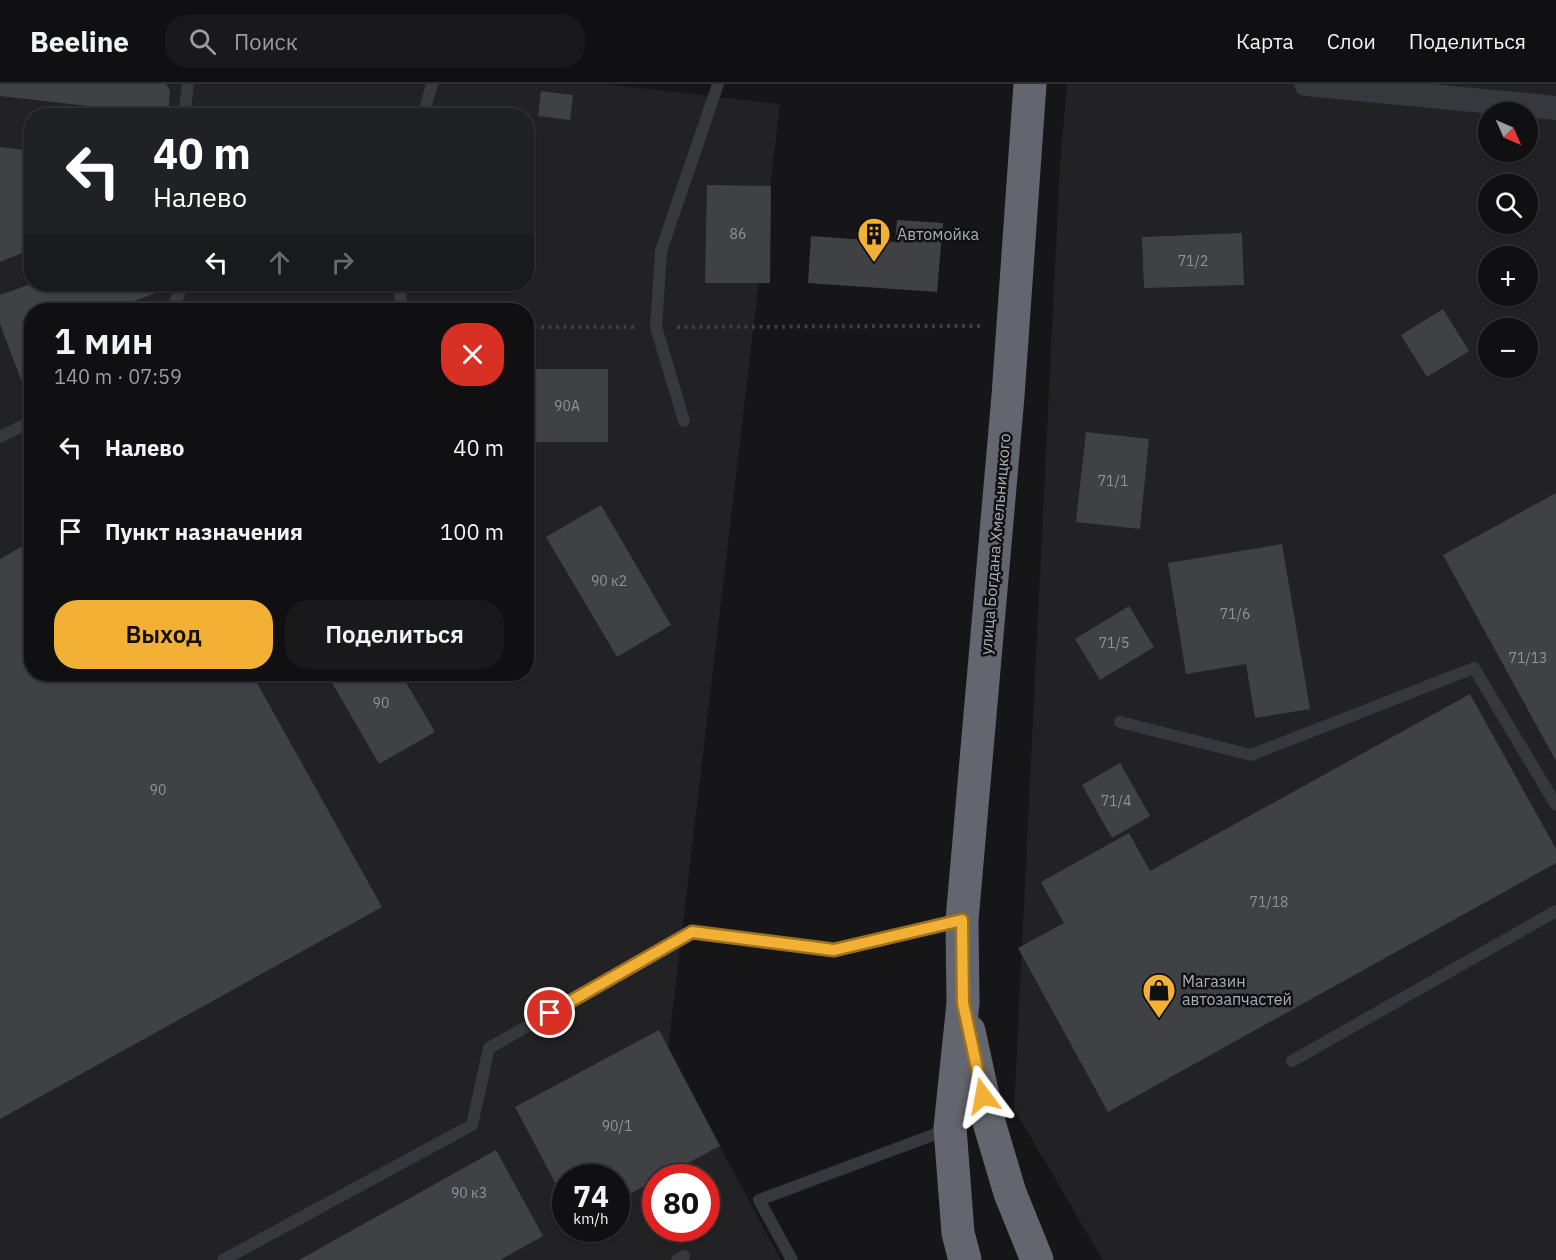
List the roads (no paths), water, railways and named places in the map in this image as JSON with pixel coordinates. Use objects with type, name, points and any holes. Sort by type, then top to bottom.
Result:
[{"type":"highway","name":"улица Богдана Хмельницкого","points":[[966,1260],[958,1233],[950,1128],[963,1003],[962,920],[1013,326],[1030,84]]},
{"type":"highway","name":"улица Богдана Хмельницкого","points":[[963,1003],[988,1119],[1010,1193],[1037,1260]]},
{"type":"street","points":[[1306,84],[1556,108]]},
{"type":"lane","points":[[185,108],[188,84]]},
{"type":"lane","points":[[425,108],[432,84]]},
{"type":"lane","points":[[684,421],[656,327],[661,251],[718,84]]},
{"type":"lane","points":[[0,437],[24,425]]},
{"type":"lane","points":[[1120,722],[1251,755],[1474,668],[1556,805]]},
{"type":"lane","points":[[1292,1061],[1556,911]]},
{"type":"lane","points":[[223,1260],[472,1125],[489,1048],[692,932],[834,950],[962,920]]},
{"type":"lane","points":[[792,1260],[759,1200],[950,1128]]},
{"type":"place","name":"Автомойка","points":[[874,263]]},
{"type":"place","name":"Магазин автозапчастей","points":[[1159,1019]]}]
